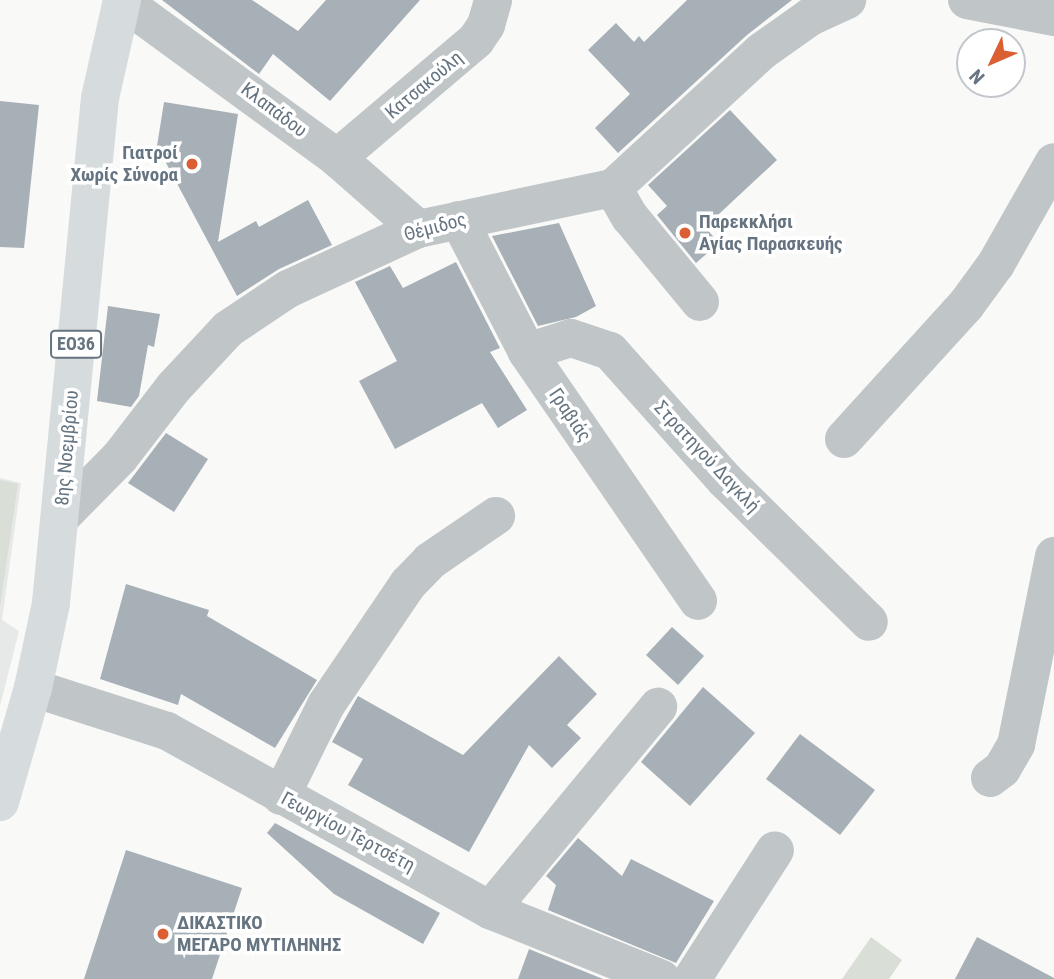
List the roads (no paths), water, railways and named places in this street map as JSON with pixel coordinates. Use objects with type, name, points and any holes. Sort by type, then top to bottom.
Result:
[{"type":"main road","name":"8ης Νοεμβρίου","points":[[33,688],[51,603],[61,517],[100,98],[122,1]]},
{"type":"main road","name":"ΕΟ36","points":[[0,802],[33,688]]},
{"type":"street","name":"Κατσακούλη","points":[[337,158],[476,40],[486,25],[493,0]]},
{"type":"street","points":[[700,302],[630,217],[613,188],[762,51],[810,17],[847,0]]},
{"type":"street","points":[[967,0],[1054,18]]},
{"type":"street","name":"Κλαπάδου","points":[[122,1],[337,158],[418,229]]},
{"type":"street","points":[[844,439],[966,305],[996,264],[1054,162]]},
{"type":"street","name":"Θέμιδος","points":[[61,517],[120,457],[174,387],[228,329],[288,289],[418,229],[613,188]]},
{"type":"street","name":"Γραβιάς","points":[[459,220],[527,352],[698,601]]},
{"type":"street","name":"Στρατηγού Δαγκλή","points":[[527,352],[571,338],[610,351],[725,480],[869,622]]},
{"type":"street","points":[[281,796],[326,705],[408,584],[430,561],[496,516]]},
{"type":"street","points":[[990,778],[1002,769],[1016,745],[1043,673],[1054,556]]},
{"type":"street","name":"Γεωργίου Τερτσέτη","points":[[33,688],[167,731],[490,909],[662,979]]},
{"type":"street","points":[[490,909],[658,707]]},
{"type":"street","points":[[692,979],[775,850]]},
{"type":"place","name":"Γιατροί Χωρίς Σύνορα","points":[[192,164]]},
{"type":"place","name":"Παρεκκλήσι Αγίας Παρασκευής","points":[[685,233]]},
{"type":"place","name":"ΔΙΚΑΣΤΙΚΟ ΜΕΓΑΡΟ ΜΥΤΙΛΗΝΗΣ","points":[[163,934]]}]
